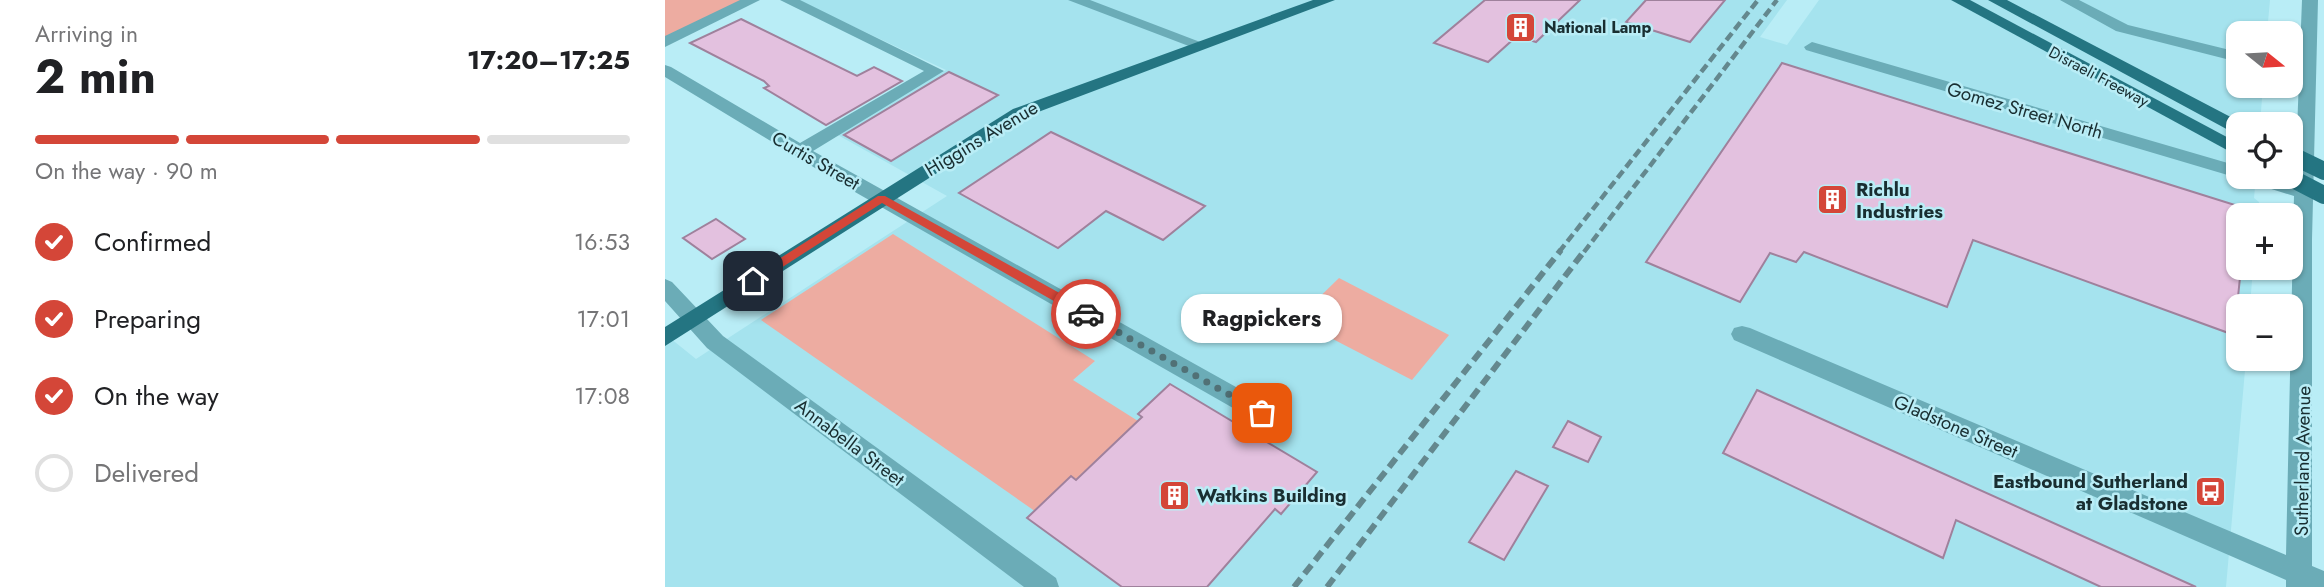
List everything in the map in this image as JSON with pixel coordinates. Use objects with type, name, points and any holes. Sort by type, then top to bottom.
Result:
[{"type":"main road","name":"Higgins Avenue","points":[[665,338],[882,198],[1027,109],[1328,0]]},
{"type":"main road","name":"Disraeli Freeway","points":[[1959,0],[2226,144]]},
{"type":"main road","name":"Disraeli Freeway","points":[[1996,0],[2226,122]]},
{"type":"main road","points":[[2303,161],[2324,171]]},
{"type":"street","points":[[665,42],[752,0]]},
{"type":"street","points":[[788,0],[936,71],[799,151]]},
{"type":"street","points":[[1076,0],[1200,45]]},
{"type":"street","points":[[2068,0],[2122,28],[2226,54]]},
{"type":"street","name":"Sutherland Avenue","points":[[2303,46],[2310,0]]},
{"type":"street","name":"Gomez Street North","points":[[1812,47],[2226,168]]},
{"type":"street","name":"Curtis Street","points":[[665,70],[799,151],[1262,413]]},
{"type":"street","name":"Sutherland Avenue","points":[[2300,98],[2305,188],[2308,582]]},
{"type":"street","name":"Annabella Street","points":[[665,288],[715,342],[1045,587]]},
{"type":"street","name":"Gladstone Street","points":[[1742,334],[2308,582]]},
{"type":"shaded area","points":[[665,0],[757,0],[665,45]]},
{"type":"shaded area","points":[[797,0],[1787,0],[1760,37],[1787,45],[1819,0],[2270,0],[2268,21],[2226,21],[2226,98],[2262,98],[2261,112],[2226,112],[2226,189],[2255,189],[2254,198],[2259,202],[2226,203],[2226,280],[2252,280],[2251,294],[2226,294],[2226,371],[2245,371],[2226,587],[665,587],[665,334],[696,359],[947,196],[836,134],[946,70]]},
{"type":"shaded area","points":[[893,234],[1095,361],[1073,380],[1138,421],[1039,514],[761,320]]},
{"type":"shaded area","points":[[1339,278],[1449,335],[1412,380],[1296,320]]},
{"type":"building","points":[[1485,0],[1580,0],[1536,42],[1517,36],[1488,62],[1434,43]]},
{"type":"building","points":[[1646,0],[1725,0],[1690,42],[1626,22]]},
{"type":"building","points":[[741,19],[857,76],[874,67],[902,81],[826,125],[764,88],[769,86],[764,81],[690,43]]},
{"type":"building","name":"Richlu Industries","points":[[1782,63],[2228,203],[2226,203],[2226,280],[2240,280],[2238,294],[2226,294],[2226,332],[1973,240],[1947,307],[1804,252],[1796,262],[1770,253],[1740,302],[1646,262]]},
{"type":"building","points":[[949,72],[998,95],[891,161],[844,135]]},
{"type":"building","points":[[1051,132],[1205,206],[1163,240],[1106,211],[1058,248],[959,193]]},
{"type":"building","points":[[716,219],[745,239],[712,259],[683,238]]},
{"type":"building","name":"Watkins Building","points":[[1170,384],[1317,472],[1281,514],[1275,509],[1207,587],[1122,587],[1027,518],[1071,476],[1076,480],[1142,417],[1138,414]]},
{"type":"building","points":[[1757,390],[2196,587],[2101,587],[1956,520],[1943,558],[1723,453]]},
{"type":"building","points":[[1568,421],[1601,437],[1588,462],[1553,447]]},
{"type":"building","points":[[1516,471],[1548,486],[1504,560],[1469,542]]},
{"type":"railway","points":[[1559,252],[1758,0]]},
{"type":"railway","points":[[1584,252],[1777,0]]},
{"type":"railway","points":[[1294,587],[1561,250]]},
{"type":"railway","points":[[1327,587],[1585,250]]},
{"type":"way so far","points":[[1086,314],[1262,413]]},
{"type":"place","name":"National Lamp","points":[[1521,27]]},
{"type":"place","name":"Richlu Industries","points":[[1833,200]]},
{"type":"place","name":"Ragpickers","points":[[1262,413]]},
{"type":"place","name":"Eastbound Sutherland at Gladstone","points":[[2211,492]]},
{"type":"place","name":"Watkins Building","points":[[1174,495]]},
{"type":"route","points":[[753,281],[882,198],[1086,314]]}]
